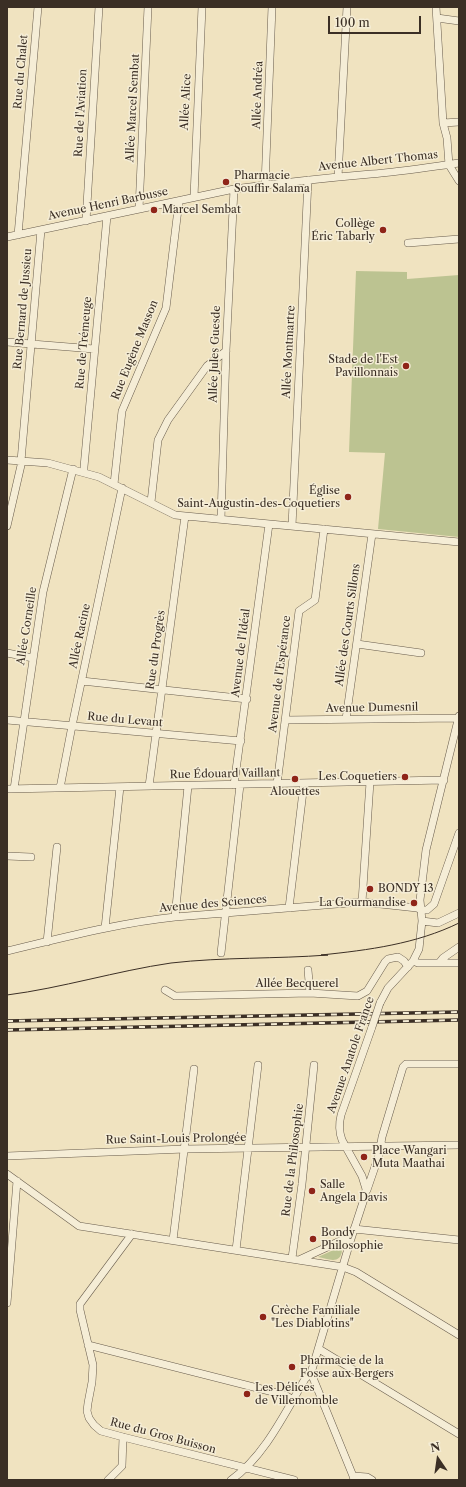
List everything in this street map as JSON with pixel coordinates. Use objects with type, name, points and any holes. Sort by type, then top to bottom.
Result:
[{"type":"street","name":"Rue du Chalet","points":[[18,235],[38,7]]},
{"type":"street","name":"Rue de l'Aviation","points":[[86,221],[99,7]]},
{"type":"street","name":"Allée Marcel Sembat","points":[[139,209],[148,7]]},
{"type":"street","name":"Allée Alice","points":[[194,198],[202,7]]},
{"type":"street","name":"Allée Andréa","points":[[265,185],[272,7]]},
{"type":"street","points":[[338,177],[347,7]]},
{"type":"street","points":[[436,7],[443,123],[447,138],[449,165],[459,181]]},
{"type":"street","points":[[437,18],[459,21]]},
{"type":"street","points":[[443,123],[459,122]]},
{"type":"street","name":"Avenue Albert Thomas","points":[[265,185],[459,163]]},
{"type":"street","name":"Allée Montmartre","points":[[292,526],[308,180]]},
{"type":"street","name":"Avenue Henri Barbusse","points":[[7,237],[213,193],[265,185]]},
{"type":"street","name":"Allée Jules Guesde","points":[[221,519],[226,351],[234,190]]},
{"type":"street","name":"Rue Eugène Masson","points":[[114,484],[122,411],[166,308],[179,201]]},
{"type":"street","name":"Rue de Trémeuge","points":[[84,472],[107,216]]},
{"type":"street","name":"Rue Bernard de Jussieu","points":[[7,526],[22,461],[41,230]]},
{"type":"street","points":[[408,243],[459,239]]},
{"type":"street","points":[[7,342],[94,349]]},
{"type":"street","points":[[151,502],[158,440],[168,420],[207,366],[226,351]]},
{"type":"street","points":[[7,460],[48,463],[100,476],[175,515],[459,542]]},
{"type":"street","name":"Allée Corneille","points":[[11,789],[24,721],[43,592],[73,469]]},
{"type":"street","name":"Allée Racine","points":[[60,788],[122,488]]},
{"type":"street","name":"Rue du Progrès","points":[[149,786],[185,516]]},
{"type":"street","name":"Avenue de l'Idéal","points":[[222,953],[241,741],[269,524]]},
{"type":"street","name":"Avenue de l'Espérance","points":[[277,784],[299,611],[315,600],[324,529]]},
{"type":"street","name":"Allée des Courts Sillons","points":[[346,719],[372,534]]},
{"type":"street","points":[[357,644],[420,653]]},
{"type":"street","points":[[7,653],[33,658]]},
{"type":"street","points":[[82,681],[162,691],[247,699]]},
{"type":"street","name":"Avenue Dumesnil","points":[[285,720],[459,717]]},
{"type":"street","name":"Avenue Anatole France","points":[[365,1196],[366,1189],[362,1176],[345,1147],[340,1135],[339,1124],[380,1003],[388,988],[411,964],[419,949],[422,921],[420,900],[426,850],[459,717]]},
{"type":"street","name":"Rue du Levant","points":[[7,720],[241,741]]},
{"type":"street","name":"Rue Édouard Vaillant","points":[[11,789],[444,780]]},
{"type":"street","points":[[362,902],[370,782]]},
{"type":"street","points":[[288,908],[304,783]]},
{"type":"street","points":[[174,917],[188,786]]},
{"type":"street","points":[[105,928],[120,787]]},
{"type":"street","points":[[422,910],[427,910],[434,904],[459,833]]},
{"type":"street","points":[[47,942],[57,847]]},
{"type":"street","points":[[7,858],[31,856]]},
{"type":"street","name":"Avenue des Sciences","points":[[7,951],[105,928],[174,917],[362,902],[417,908],[422,910]]},
{"type":"street","points":[[422,921],[438,923],[459,913]]},
{"type":"street","points":[[439,963],[443,958],[459,947]]},
{"type":"street","name":"Allée Becquerel","points":[[165,990],[175,996],[310,993],[358,996],[367,991],[388,959],[398,958],[411,964]]},
{"type":"street","points":[[411,964],[459,963]]},
{"type":"street","points":[[308,970],[310,993]]},
{"type":"street","name":"Avenue Anatole France","points":[[231,1480],[247,1468],[271,1436],[305,1379],[311,1373],[353,1233],[379,1155],[402,1069],[408,1065],[459,1064]]},
{"type":"street","name":"Rue de la Philosophie","points":[[295,1259],[314,1065]]},
{"type":"street","points":[[236,1250],[258,1066]]},
{"type":"street","points":[[173,1240],[194,1069]]},
{"type":"street","name":"Rue Saint-Louis Prolongée","points":[[7,1156],[185,1149],[459,1145]]},
{"type":"street","points":[[7,1174],[79,1226],[343,1267],[356,1272],[459,1336]]},
{"type":"street","points":[[7,1303],[17,1181]]},
{"type":"street","points":[[295,1259],[353,1233],[459,1240]]},
{"type":"street","name":"Rue du Gros Buisson","points":[[132,1234],[80,1304],[80,1310],[93,1365],[88,1407],[89,1418],[101,1431],[294,1480]]},
{"type":"street","points":[[88,1345],[285,1396],[293,1400]]},
{"type":"street","points":[[318,1349],[459,1434]]},
{"type":"street","points":[[311,1373],[353,1478],[367,1477],[372,1480]]},
{"type":"street","points":[[108,1480],[122,1466],[122,1437]]},
{"type":"green space","name":"Stade de l'Est Pavillonnais","points":[[356,271],[407,272],[407,279],[459,275],[459,537],[378,529],[385,453],[349,452]]},
{"type":"green space","points":[[338,1248],[342,1250],[341,1255],[337,1259],[330,1260],[318,1257]]},
{"type":"tram line","points":[[7,995],[171,963],[328,955],[321,955],[357,951],[409,941],[459,923]]},
{"type":"railway","points":[[7,1021],[459,1012]]},
{"type":"railway","points":[[7,1030],[459,1020]]},
{"type":"place","name":"Pharmacie Souffir Salama","points":[[226,182]]},
{"type":"place","name":"Marcel Sembat","points":[[154,210]]},
{"type":"place","name":"Collège Éric Tabarly","points":[[383,230]]},
{"type":"place","name":"Stade de l'Est Pavillonnais","points":[[406,366]]},
{"type":"place","name":"Église Saint-Augustin-des-Coquetiers","points":[[348,497]]},
{"type":"place","name":"Les Coquetiers","points":[[405,777]]},
{"type":"place","name":"Alouettes","points":[[295,779]]},
{"type":"place","name":"BONDY 13","points":[[370,889]]},
{"type":"place","name":"La Gourmandise","points":[[414,903]]},
{"type":"place","name":"Place Wangari Muta Maathai","points":[[364,1157]]},
{"type":"place","name":"Salle Angela Davis","points":[[312,1191]]},
{"type":"place","name":"Bondy Philosophie","points":[[313,1239]]},
{"type":"place","name":"Crèche Familiale \"Les Diablotins\"","points":[[263,1317]]},
{"type":"place","name":"Pharmacie de la Fosse aux Bergers","points":[[292,1367]]},
{"type":"place","name":"Les Délices de Villemomble","points":[[247,1394]]}]
